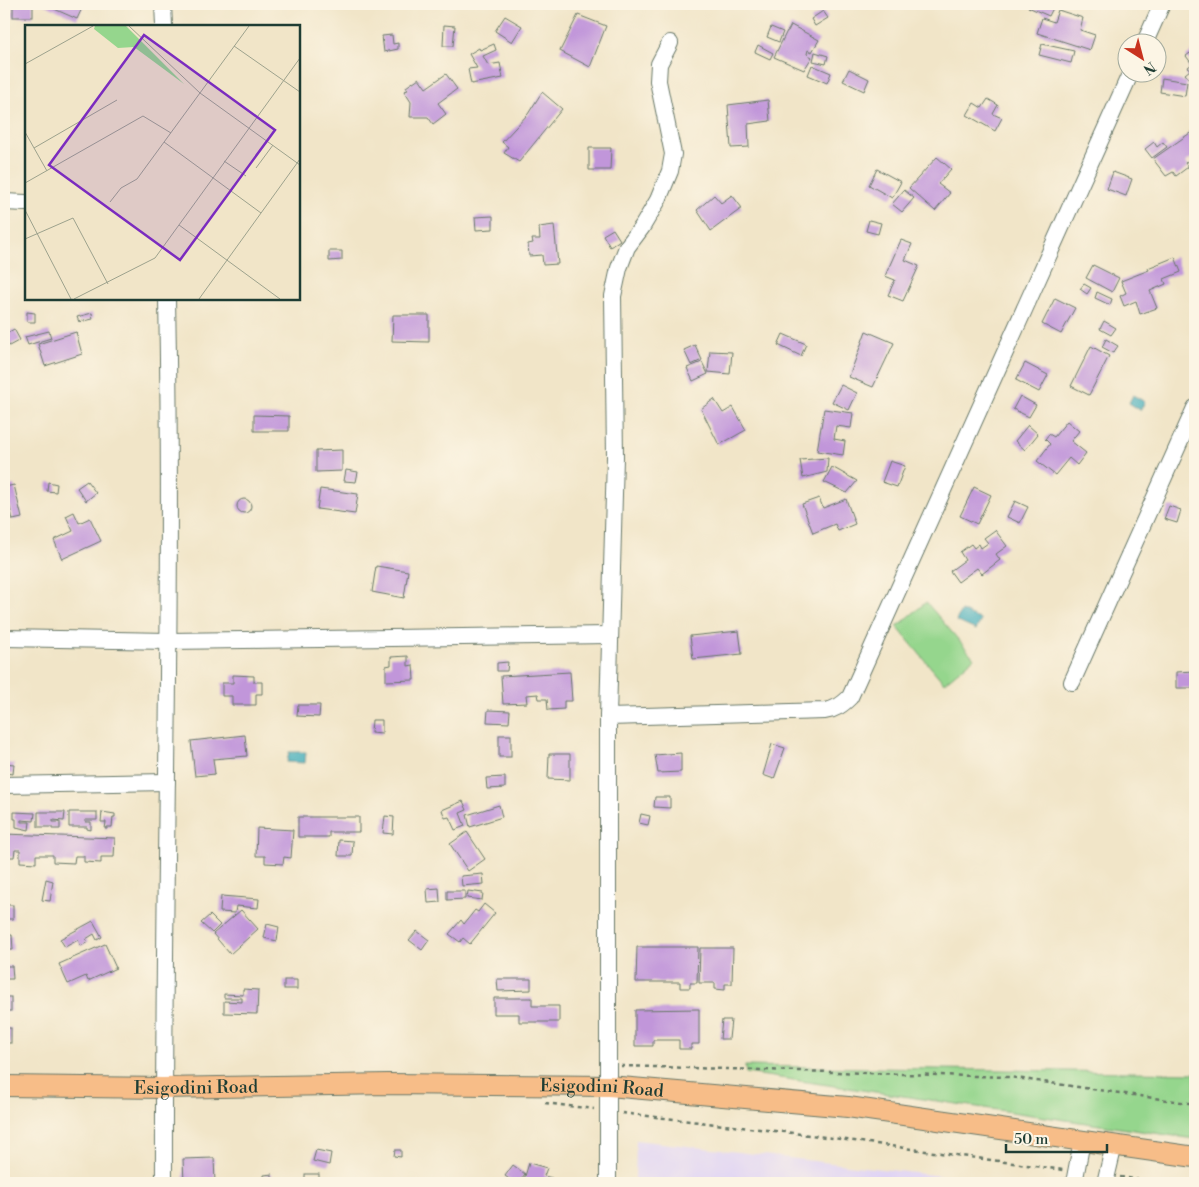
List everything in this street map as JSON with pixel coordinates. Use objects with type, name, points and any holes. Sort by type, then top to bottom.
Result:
[{"type":"main road","name":"Esigodini Road","points":[[4,1086],[163,1088],[388,1084],[609,1086],[848,1107],[1195,1157]]},
{"type":"street","points":[[163,4],[164,25]]},
{"type":"street","points":[[1149,32],[1162,4]]},
{"type":"street","points":[[608,1183],[608,717],[615,457],[613,296],[619,268],[627,247],[642,227],[658,200],[670,171],[673,154],[658,81],[659,64],[670,43]]},
{"type":"street","points":[[608,717],[825,711],[843,704],[850,697],[1127,82]]},
{"type":"street","points":[[4,202],[25,203]]},
{"type":"street","points":[[164,1183],[163,1088],[169,641],[167,300]]},
{"type":"street","points":[[1072,682],[1195,408]]},
{"type":"street","points":[[4,638],[169,641],[610,635]]},
{"type":"street","points":[[4,785],[167,782]]},
{"type":"street","points":[[1074,1177],[1082,1141]]},
{"type":"street","points":[[1106,1179],[1114,1145]]},
{"type":"path","points":[[609,1065],[1009,1077],[1195,1104]]},
{"type":"path","points":[[544,1103],[818,1136],[1074,1177]]},
{"type":"path","points":[[1106,1179],[1163,1183]]},
{"type":"shaded area","points":[[636,1140],[1000,1183],[635,1183]]},
{"type":"green space","points":[[926,602],[974,658],[944,683],[897,627]]},
{"type":"green space","points":[[745,1066],[1195,1073],[1195,1139],[746,1073]]},
{"type":"water","points":[[1133,395],[1145,402],[1140,410],[1129,403]]},
{"type":"water","points":[[961,611],[981,620],[976,630],[956,621]]},
{"type":"water","points":[[289,752],[306,752],[305,763],[287,762]]},
{"type":"building","points":[[13,4],[33,4],[33,17],[13,17]]},
{"type":"building","points":[[43,4],[84,4],[77,19]]},
{"type":"building","points":[[1029,4],[1055,4],[1049,16],[1028,7]]},
{"type":"building","points":[[1058,10],[1083,18],[1080,30],[1095,35],[1090,50],[1037,33],[1042,18],[1054,22]]},
{"type":"building","points":[[823,11],[828,18],[815,26],[811,19]]},
{"type":"building","points":[[578,15],[606,26],[590,67],[560,51]]},
{"type":"building","points":[[505,16],[522,26],[512,42],[495,31]]},
{"type":"building","points":[[444,25],[455,26],[453,46],[443,46]]},
{"type":"building","points":[[791,25],[819,40],[812,52],[808,50],[807,54],[812,57],[804,70],[774,57]]},
{"type":"building","points":[[771,27],[783,32],[779,42],[767,37]]},
{"type":"building","points":[[392,35],[393,44],[398,43],[398,49],[384,52],[382,36]]},
{"type":"building","points":[[494,44],[496,50],[483,56],[488,65],[500,63],[503,78],[471,84],[468,69],[477,68],[469,54],[479,48],[480,50]]},
{"type":"building","points":[[1042,44],[1074,51],[1071,63],[1039,55]]},
{"type":"building","points":[[758,45],[773,53],[770,59],[755,52]]},
{"type":"building","points":[[1193,51],[1195,55],[1195,76],[1190,80],[1185,74],[1190,70],[1188,67],[1192,64],[1186,56]]},
{"type":"building","points":[[815,52],[828,56],[826,64],[813,61]]},
{"type":"building","points":[[812,65],[831,73],[827,83],[808,75]]},
{"type":"building","points":[[849,69],[869,79],[864,91],[843,81]]},
{"type":"building","points":[[446,74],[457,89],[438,103],[446,114],[433,124],[428,117],[410,117],[411,102],[404,91],[408,90],[406,87],[419,78],[426,88]]},
{"type":"building","points":[[1166,79],[1187,82],[1185,96],[1160,92],[1161,82],[1166,82]]},
{"type":"building","points":[[542,92],[562,109],[519,162],[504,153],[508,147],[502,142],[528,114]]},
{"type":"building","points":[[988,99],[998,105],[993,114],[1002,118],[995,131],[967,115],[974,103],[982,108]]},
{"type":"building","points":[[768,100],[770,121],[748,124],[749,147],[731,148],[728,105]]},
{"type":"building","points":[[1193,131],[1195,134],[1195,155],[1185,163],[1188,167],[1176,176],[1173,172],[1166,176],[1153,159]]},
{"type":"building","points":[[1154,142],[1157,147],[1163,142],[1167,147],[1152,158],[1145,149]]},
{"type":"building","points":[[589,148],[611,148],[610,170],[589,170]]},
{"type":"building","points":[[937,157],[951,169],[938,184],[950,193],[935,211],[909,188]]},
{"type":"building","points":[[877,169],[901,182],[892,198],[869,185]]},
{"type":"building","points":[[1113,172],[1132,179],[1126,196],[1107,189]]},
{"type":"building","points":[[904,190],[914,198],[902,212],[892,204]]},
{"type":"building","points":[[714,195],[721,203],[732,195],[742,208],[711,231],[697,210]]},
{"type":"building","points":[[493,216],[493,229],[476,230],[475,217]]},
{"type":"building","points":[[869,220],[881,223],[878,234],[866,231]]},
{"type":"building","points":[[554,225],[558,264],[543,265],[542,255],[529,256],[528,244],[533,243],[532,239],[540,239],[539,227]]},
{"type":"building","points":[[613,229],[620,240],[610,247],[603,235]]},
{"type":"building","points":[[901,240],[912,244],[905,260],[919,266],[903,301],[888,295],[895,280],[885,276]]},
{"type":"building","points":[[329,251],[342,251],[342,260],[329,261]]},
{"type":"building","points":[[1175,257],[1181,272],[1164,279],[1166,284],[1150,291],[1157,308],[1140,314],[1136,301],[1124,306],[1120,296],[1126,293],[1121,281]]},
{"type":"building","points":[[1093,265],[1119,278],[1112,292],[1086,278]]},
{"type":"building","points":[[1084,284],[1091,288],[1087,294],[1080,289]]},
{"type":"building","points":[[1097,292],[1112,299],[1110,305],[1095,298]]},
{"type":"building","points":[[1055,298],[1075,308],[1061,334],[1042,324]]},
{"type":"building","points":[[27,312],[35,313],[35,322],[27,322]]},
{"type":"building","points":[[92,313],[93,319],[79,322],[77,317]]},
{"type":"building","points":[[393,315],[429,315],[429,342],[392,341]]},
{"type":"building","points":[[1104,321],[1116,328],[1111,335],[1100,329]]},
{"type":"building","points":[[14,329],[20,340],[9,346],[4,335]]},
{"type":"building","points":[[49,331],[51,338],[28,345],[25,337]]},
{"type":"building","points":[[866,331],[894,343],[873,387],[849,377]]},
{"type":"building","points":[[76,332],[82,354],[45,366],[38,344]]},
{"type":"building","points":[[783,334],[806,344],[801,356],[778,345]]},
{"type":"building","points":[[1106,339],[1118,346],[1113,353],[1102,347]]},
{"type":"building","points":[[695,345],[702,360],[691,365],[684,350]]},
{"type":"building","points":[[1091,346],[1109,356],[1089,395],[1071,386]]},
{"type":"building","points":[[710,351],[732,352],[730,374],[708,372]]},
{"type":"building","points":[[702,362],[708,374],[693,381],[687,368]]},
{"type":"building","points":[[1025,363],[1048,375],[1039,392],[1016,380]]},
{"type":"building","points":[[841,385],[857,393],[849,410],[832,402]]},
{"type":"building","points":[[1020,396],[1036,405],[1029,417],[1013,409]]},
{"type":"building","points":[[714,399],[723,413],[733,407],[746,430],[719,445],[701,409]]},
{"type":"building","points":[[824,409],[853,413],[851,428],[836,426],[834,439],[845,441],[843,455],[817,451]]},
{"type":"building","points":[[254,415],[289,416],[289,431],[254,431]]},
{"type":"building","points":[[1067,421],[1079,431],[1071,441],[1086,453],[1077,465],[1069,458],[1055,475],[1037,461],[1050,444],[1045,439],[1049,434],[1054,437]]},
{"type":"building","points":[[1028,425],[1038,434],[1025,450],[1015,441]]},
{"type":"building","points":[[342,450],[342,471],[316,472],[316,451]]},
{"type":"building","points":[[828,458],[827,472],[803,478],[800,460]]},
{"type":"building","points":[[890,461],[905,466],[897,487],[882,482]]},
{"type":"building","points":[[832,467],[857,481],[847,493],[824,482]]},
{"type":"building","points":[[346,470],[358,472],[356,482],[344,481]]},
{"type":"building","points":[[87,481],[96,493],[86,501],[77,488]]},
{"type":"building","points":[[48,482],[57,484],[56,492],[47,491]]},
{"type":"building","points":[[14,485],[22,518],[13,520],[5,487]]},
{"type":"building","points":[[974,487],[991,495],[977,524],[960,516]]},
{"type":"building","points":[[320,489],[358,494],[355,514],[317,509]]},
{"type":"building","points":[[819,498],[823,508],[846,499],[855,524],[838,531],[835,524],[813,533],[802,504]]},
{"type":"building","points":[[244,499],[249,501],[251,506],[249,511],[244,513],[239,511],[237,506],[239,501]]},
{"type":"building","points":[[1015,501],[1028,507],[1020,523],[1007,517]]},
{"type":"building","points":[[1169,506],[1181,510],[1177,523],[1164,519]]},
{"type":"building","points":[[74,512],[79,523],[90,518],[101,541],[62,559],[54,540],[73,531],[66,516]]},
{"type":"building","points":[[995,530],[1007,546],[996,554],[1000,560],[982,574],[977,568],[958,582],[950,571],[965,560],[960,552],[971,544],[974,548],[979,544],[981,548],[988,543],[984,538]]},
{"type":"building","points":[[376,566],[408,571],[404,598],[372,592]]},
{"type":"building","points":[[739,631],[742,654],[693,659],[690,636]]},
{"type":"building","points":[[408,656],[408,666],[413,665],[414,680],[386,681],[386,666],[391,665],[391,657]]},
{"type":"building","points":[[508,662],[507,671],[497,671],[497,663]]},
{"type":"building","points":[[1195,671],[1195,688],[1176,688],[1176,672]]},
{"type":"building","points":[[570,672],[572,701],[564,701],[564,709],[548,710],[547,699],[539,699],[538,694],[526,695],[527,703],[503,704],[501,676]]},
{"type":"building","points":[[233,675],[254,676],[254,682],[262,682],[262,694],[256,694],[256,705],[232,705],[232,696],[222,696],[222,683],[233,683]]},
{"type":"building","points":[[298,705],[320,705],[319,717],[297,716]]},
{"type":"building","points":[[488,710],[510,711],[509,723],[487,722]]},
{"type":"building","points":[[372,720],[382,720],[382,734],[371,733]]},
{"type":"building","points":[[245,735],[247,756],[213,759],[215,774],[195,776],[191,741]]},
{"type":"building","points":[[499,735],[511,735],[511,757],[499,757]]},
{"type":"building","points":[[772,744],[785,748],[774,779],[763,775]]},
{"type":"building","points":[[681,753],[681,772],[658,773],[655,755]]},
{"type":"building","points":[[549,754],[570,754],[570,780],[548,779]]},
{"type":"building","points":[[4,763],[14,764],[13,774],[4,773]]},
{"type":"building","points":[[505,777],[505,788],[487,789],[486,778]]},
{"type":"building","points":[[655,797],[670,797],[670,808],[654,807]]},
{"type":"building","points":[[463,801],[467,810],[460,813],[465,826],[455,830],[449,817],[445,818],[442,810]]},
{"type":"building","points":[[499,805],[502,817],[470,827],[467,815]]},
{"type":"building","points":[[14,812],[35,813],[34,821],[21,820],[21,822],[30,822],[29,830],[16,827]]},
{"type":"building","points":[[38,812],[65,812],[64,821],[53,820],[53,822],[60,822],[60,829],[38,827]]},
{"type":"building","points":[[69,812],[97,812],[97,820],[85,820],[85,822],[91,822],[91,830],[87,829],[87,827],[69,827]]},
{"type":"building","points":[[102,812],[115,814],[112,827],[105,829],[106,822],[101,822]]},
{"type":"building","points":[[641,814],[650,816],[648,825],[639,823]]},
{"type":"building","points":[[385,816],[394,817],[393,834],[383,833]]},
{"type":"building","points":[[298,817],[359,817],[359,832],[329,832],[329,837],[298,837]]},
{"type":"building","points":[[257,828],[293,830],[291,858],[284,857],[283,864],[265,863],[265,856],[256,856]]},
{"type":"building","points":[[467,832],[485,859],[468,871],[450,844]]},
{"type":"building","points":[[4,834],[115,838],[114,857],[101,857],[101,863],[84,862],[84,856],[75,856],[74,863],[53,862],[53,855],[36,855],[36,863],[20,862],[20,850],[15,850],[14,857],[4,857]]},
{"type":"building","points":[[339,840],[353,841],[352,856],[338,856]]},
{"type":"building","points":[[483,874],[484,884],[462,886],[461,876]]},
{"type":"building","points":[[46,879],[53,881],[50,901],[42,900]]},
{"type":"building","points":[[439,888],[440,902],[428,903],[427,889]]},
{"type":"building","points":[[447,891],[465,891],[465,899],[447,900]]},
{"type":"building","points":[[468,891],[483,893],[482,900],[467,898]]},
{"type":"building","points":[[221,896],[259,899],[258,908],[236,906],[235,913],[220,912]]},
{"type":"building","points":[[484,904],[495,913],[470,944],[463,938],[460,942],[449,934],[461,920],[464,924],[475,910],[478,912]]},
{"type":"building","points":[[4,905],[13,905],[13,919],[4,919]]},
{"type":"building","points":[[241,910],[258,929],[230,954],[213,934]]},
{"type":"building","points":[[210,915],[220,925],[212,933],[201,923]]},
{"type":"building","points":[[93,921],[102,937],[97,940],[94,934],[86,939],[88,942],[81,946],[78,940],[65,947],[60,939]]},
{"type":"building","points":[[267,924],[279,927],[277,941],[264,938]]},
{"type":"building","points":[[417,931],[429,940],[422,950],[409,940]]},
{"type":"building","points":[[4,935],[12,935],[13,950],[4,950]]},
{"type":"building","points":[[105,944],[116,968],[88,981],[86,976],[68,984],[59,964]]},
{"type":"building","points":[[637,947],[698,947],[697,983],[690,983],[690,988],[680,988],[680,982],[636,982]]},
{"type":"building","points":[[700,948],[733,948],[732,984],[725,984],[725,990],[715,989],[715,983],[699,983]]},
{"type":"building","points":[[4,966],[12,966],[13,979],[4,979]]},
{"type":"building","points":[[497,979],[531,979],[531,990],[498,991]]},
{"type":"building","points":[[284,980],[297,980],[297,989],[284,989]]},
{"type":"building","points":[[243,989],[258,990],[257,1014],[224,1013],[224,1001],[242,1002],[242,998],[224,998],[224,994],[243,995]]},
{"type":"building","points":[[4,997],[11,997],[11,1011],[4,1011]]},
{"type":"building","points":[[494,998],[532,998],[532,1006],[559,1006],[559,1022],[519,1022],[519,1014],[494,1014]]},
{"type":"building","points":[[699,1009],[699,1044],[691,1044],[691,1049],[679,1049],[679,1040],[653,1040],[653,1046],[635,1046],[635,1010]]},
{"type":"building","points":[[722,1020],[731,1020],[729,1039],[720,1039]]},
{"type":"building","points":[[4,1028],[11,1028],[11,1043],[4,1043]]},
{"type":"building","points":[[316,1150],[331,1153],[329,1165],[313,1161]]},
{"type":"building","points":[[395,1150],[401,1150],[401,1157],[394,1156]]},
{"type":"building","points":[[214,1158],[215,1183],[184,1183],[183,1159]]},
{"type":"building","points":[[529,1163],[547,1168],[544,1176],[552,1178],[551,1183],[523,1183]]},
{"type":"building","points":[[513,1165],[525,1174],[518,1183],[505,1176]]},
{"type":"building","points":[[272,1174],[272,1183],[264,1183],[264,1175]]},
{"type":"building","points":[[305,1174],[319,1174],[319,1183],[305,1183]]}]
